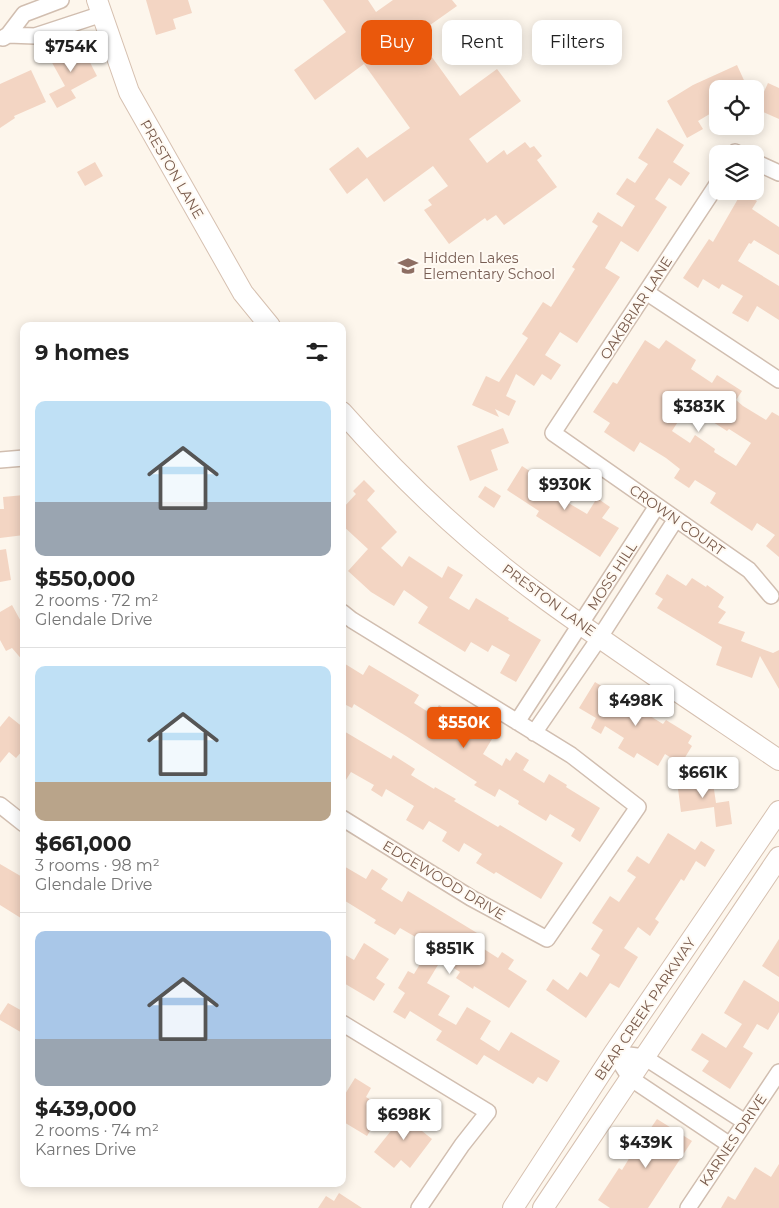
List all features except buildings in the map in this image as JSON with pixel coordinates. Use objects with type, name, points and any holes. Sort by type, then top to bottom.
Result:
[{"type":"street","points":[[3,35],[24,14],[61,0]]},
{"type":"street","points":[[3,35],[35,36],[100,7]]},
{"type":"street","name":"PRESTON LANE","points":[[100,7],[129,92],[243,293],[267,322]]},
{"type":"street","points":[[764,166],[779,173]]},
{"type":"street","name":"OAKBRIAR LANE","points":[[554,433],[709,196]]},
{"type":"street","points":[[646,292],[779,380]]},
{"type":"street","name":"PRESTON LANE","points":[[346,416],[415,490],[477,545],[544,598],[779,760]]},
{"type":"street","name":"CROWN COURT","points":[[554,433],[749,570],[771,596]]},
{"type":"street","points":[[0,460],[20,458]]},
{"type":"street","name":"MOSS HILL","points":[[517,722],[657,506]]},
{"type":"street","name":"MOSS HILL","points":[[534,733],[600,637],[676,519]]},
{"type":"street","points":[[346,615],[534,733]]},
{"type":"street","name":"EDGEWOOD DRIVE","points":[[346,820],[472,898],[547,939],[638,807],[571,755],[534,733]]},
{"type":"street","points":[[0,805],[20,821]]},
{"type":"street","name":"BEAR CREEK PARKWAY","points":[[512,1208],[614,1052],[779,811]]},
{"type":"street","name":"BEAR CREEK PARKWAY","points":[[543,1208],[779,857]]},
{"type":"street","points":[[346,1025],[488,1112],[462,1145],[419,1208]]},
{"type":"street","points":[[614,1052],[644,1057],[745,1122]]},
{"type":"street","points":[[614,1052],[630,1078],[730,1145]]},
{"type":"street","name":"KARNES DRIVE","points":[[688,1208],[779,1072]]},
{"type":"place","name":"Hidden Lakes Elementary School","points":[[408,266]]}]
